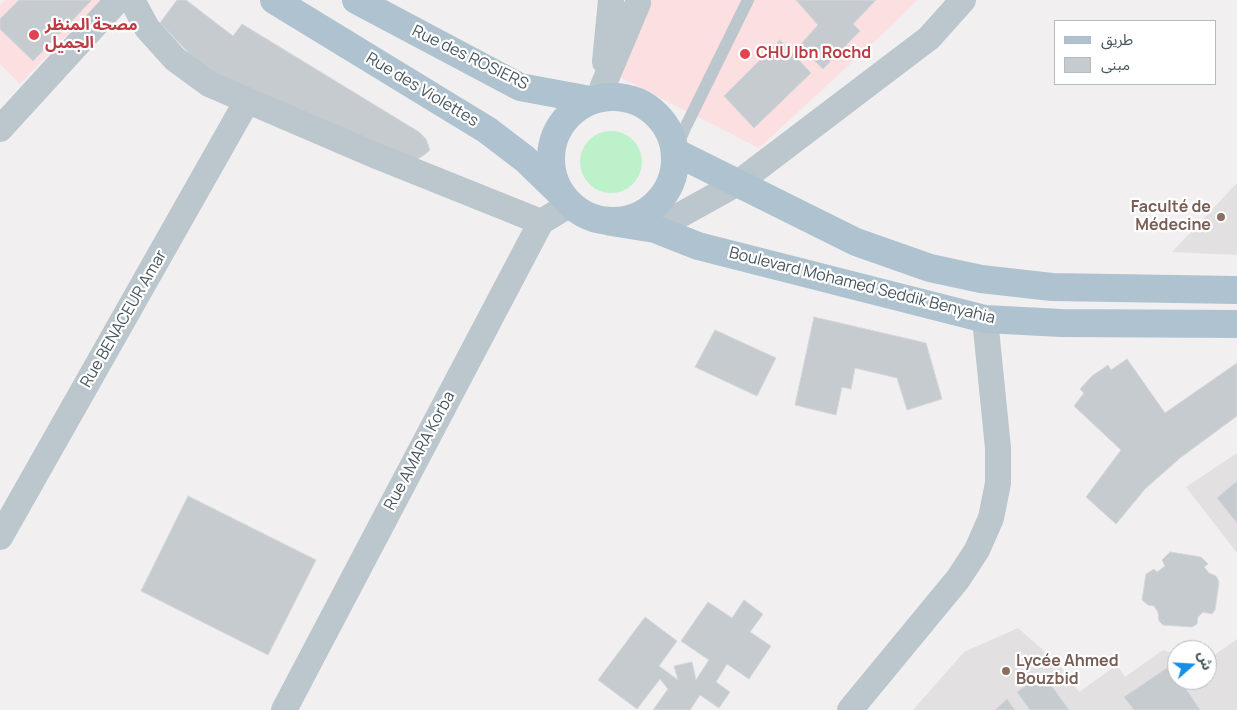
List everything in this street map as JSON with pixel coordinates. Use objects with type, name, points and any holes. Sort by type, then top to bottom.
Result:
[{"type":"main road","name":"Rue des Violettes","points":[[274,0],[487,130],[525,159],[564,199]]},
{"type":"main road","name":"Rue des ROSIERS","points":[[356,0],[520,87],[598,95]]},
{"type":"main road","points":[[598,95],[620,97],[640,103],[657,115],[670,132],[675,152],[674,174],[666,194],[651,209],[632,219],[611,222],[596,220],[582,214],[564,199],[552,176],[550,157],[554,139],[562,122],[574,110],[598,95]]},
{"type":"main road","points":[[675,152],[856,242],[930,268],[981,279],[1052,288],[1237,290]]},
{"type":"main road","name":"Boulevard Mohamed Seddik Benyahia","points":[[611,222],[656,229],[698,246],[985,319],[1061,323],[1237,324]]},
{"type":"street","points":[[0,129],[118,0]]},
{"type":"street","points":[[132,0],[147,28],[175,60],[209,84],[380,157],[541,222],[564,199]]},
{"type":"street","points":[[598,95],[611,0]]},
{"type":"street","points":[[656,229],[738,183],[929,38],[963,0]]},
{"type":"street","points":[[598,95],[639,2]]},
{"type":"street","name":"Rue BENACEUR Amar","points":[[0,537],[247,101]]},
{"type":"street","name":"Rue AMARA Korba","points":[[284,710],[541,222]]},
{"type":"street","points":[[850,710],[958,579],[977,550],[991,518],[998,483],[998,448],[985,319]]},
{"type":"lane","points":[[675,152],[748,0]]},
{"type":"shaded area","name":"مصحة المنظر الجميل","points":[[5,0],[101,0],[20,84],[0,64],[0,5]]},
{"type":"shaded area","name":"CHU Ibn Rochd","points":[[631,0],[917,0],[759,148],[619,77]]},
{"type":"shaded area","name":"Faculté de Médecine","points":[[1237,183],[1237,255],[1172,252]]},
{"type":"shaded area","points":[[1237,453],[1237,553],[1186,487]]},
{"type":"shaded area","name":"Lycée Ahmed Bouzbid","points":[[1018,628],[1059,664],[1079,692],[1117,665],[1125,677],[1163,650],[1167,651],[1167,690],[1217,690],[1217,653],[1237,639],[1237,710],[913,710],[964,652]]},
{"type":"green space","points":[[611,131],[628,136],[633,140],[637,145],[642,162],[637,179],[633,184],[628,188],[611,193],[594,188],[589,184],[585,179],[580,162],[585,145],[589,140],[594,136]]},
{"type":"building","name":"مصحة المنظر الجميل","points":[[19,0],[91,1],[33,61],[0,29],[0,19]]},
{"type":"building","points":[[177,0],[186,0],[233,36],[242,24],[419,132],[426,139],[430,150],[414,161],[209,74],[160,23]]},
{"type":"building","points":[[796,0],[876,0],[853,24],[860,31],[823,69],[799,46],[818,25]]},
{"type":"building","points":[[780,40],[811,73],[754,128],[724,96]]},
{"type":"building","points":[[814,317],[926,343],[942,399],[907,410],[897,378],[855,368],[851,389],[842,387],[836,415],[795,405]]},
{"type":"building","points":[[715,330],[776,358],[757,396],[695,367]]},
{"type":"building","points":[[1127,359],[1165,413],[1237,363],[1237,416],[1180,458],[1145,489],[1116,524],[1086,497],[1121,450],[1074,406],[1084,393],[1080,389],[1092,376],[1108,365],[1111,370]]},
{"type":"building","points":[[1237,481],[1237,523],[1217,498]]},
{"type":"building","points":[[188,496],[316,560],[268,655],[141,591]]},
{"type":"building","points":[[1170,552],[1201,557],[1208,564],[1204,567],[1209,573],[1216,576],[1219,582],[1215,610],[1212,614],[1203,612],[1198,617],[1197,624],[1192,627],[1163,625],[1159,621],[1158,612],[1154,606],[1148,605],[1142,600],[1146,574],[1154,569],[1157,572],[1165,566],[1162,560]]},
{"type":"building","points":[[744,600],[763,614],[750,632],[771,646],[749,679],[727,664],[716,682],[730,692],[719,708],[700,695],[690,710],[653,710],[668,689],[660,679],[637,709],[598,680],[645,617],[677,641],[659,666],[678,680],[674,666],[692,662],[696,680],[709,660],[681,641],[708,602],[732,618]]},
{"type":"building","points":[[1167,668],[1167,690],[1187,690],[1200,710],[1134,710],[1124,697]]},
{"type":"building","points":[[1043,674],[1069,710],[1030,710],[1017,692]]},
{"type":"building","points":[[1007,699],[1015,710],[995,710]]},
{"type":"place","name":"مصحة المنظر الجميل","points":[[34,35]]},
{"type":"place","name":"CHU Ibn Rochd","points":[[745,54]]},
{"type":"place","name":"Faculté de Médecine","points":[[1221,217]]},
{"type":"place","name":"Lycée Ahmed Bouzbid","points":[[1006,671]]}]
